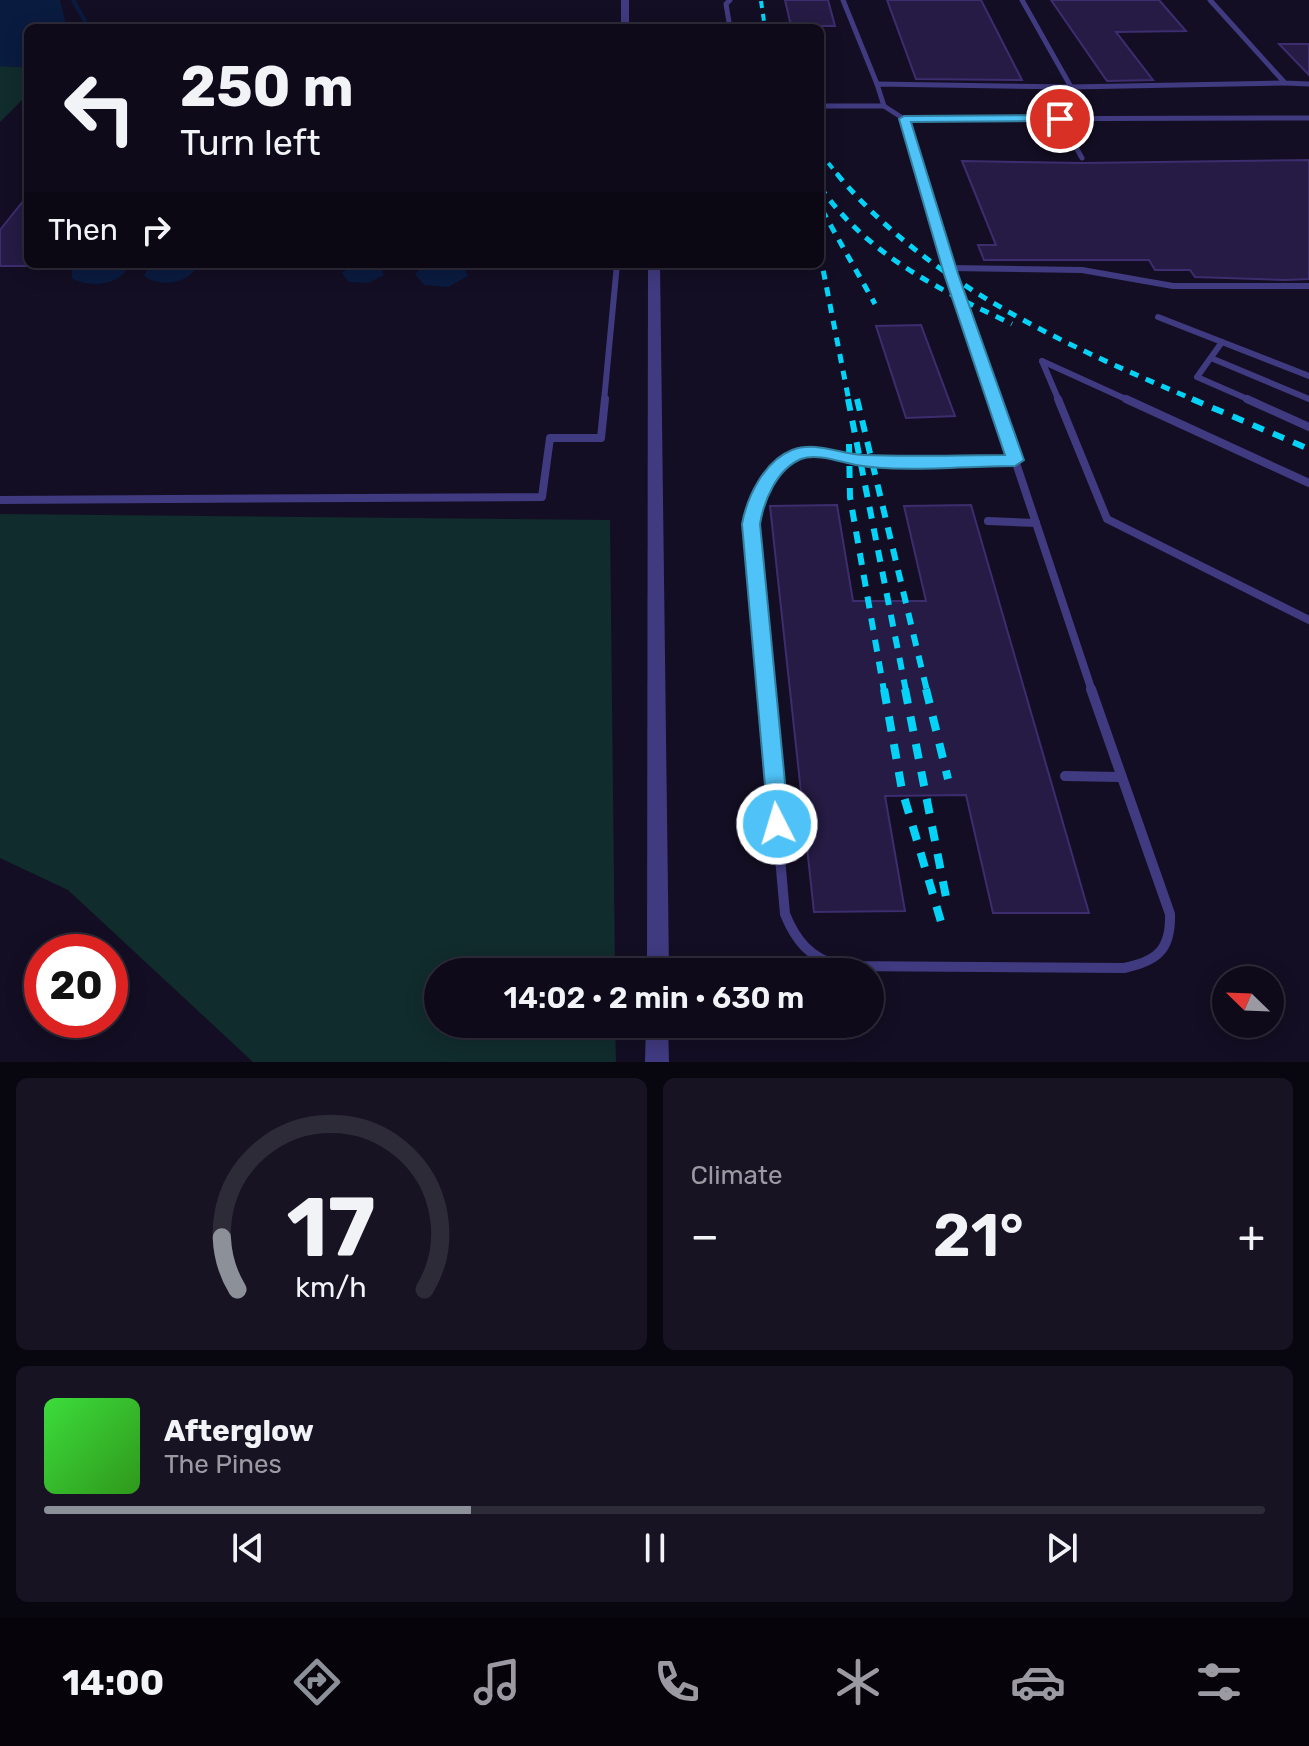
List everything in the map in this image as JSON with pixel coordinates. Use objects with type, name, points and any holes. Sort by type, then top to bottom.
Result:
[{"type":"street","points":[[625,0],[625,24]]},
{"type":"street","points":[[654,268],[658,958]]},
{"type":"street","points":[[657,1038],[657,1062]]},
{"type":"lane","points":[[729,24],[726,4],[730,0]]},
{"type":"lane","points":[[843,0],[884,106]]},
{"type":"lane","points":[[1022,0],[1071,87]]},
{"type":"lane","points":[[1210,0],[1285,83]]},
{"type":"lane","points":[[877,84],[1071,87],[1309,84]]},
{"type":"lane","points":[[824,106],[884,106],[904,119],[1309,118]]},
{"type":"lane","points":[[904,119],[950,268],[1015,460],[1120,777],[1170,914],[1167,949],[1156,959],[1124,968],[839,966],[821,962],[804,950],[792,933],[785,914],[751,524],[755,503],[779,466],[805,453],[874,461],[1015,460]]},
{"type":"lane","points":[[1060,119],[1082,158]]},
{"type":"lane","points":[[0,500],[542,497],[550,438],[601,438],[617,268]]},
{"type":"lane","points":[[950,268],[978,271],[1082,270],[1173,286],[1309,286]]},
{"type":"lane","points":[[1158,317],[1309,376]]},
{"type":"lane","points":[[1222,342],[1197,377],[1309,427]]},
{"type":"lane","points":[[1211,358],[1309,399]]},
{"type":"lane","points":[[1309,483],[1042,361],[1107,519],[1309,620]]},
{"type":"lane","points":[[988,521],[1036,523]]},
{"type":"lane","points":[[1065,776],[1120,777]]},
{"type":"green space","points":[[0,66],[24,67],[24,98],[0,122]]},
{"type":"green space","points":[[0,514],[610,520],[615,958],[424,958],[424,1038],[615,1038],[616,1062],[253,1062],[128,946],[128,934],[115,934],[68,890],[0,858]]},
{"type":"water","points":[[0,0],[60,0],[66,24],[24,24],[24,67],[0,66]]},
{"type":"water","points":[[127,268],[113,281],[96,284],[72,278],[72,269]]},
{"type":"water","points":[[148,268],[196,268],[189,276],[174,282],[158,282],[144,276]]},
{"type":"water","points":[[349,268],[381,268],[384,275],[368,283],[349,282],[342,273]]},
{"type":"water","points":[[422,268],[465,268],[468,276],[448,287],[424,285],[415,274]]},
{"type":"building","points":[[785,0],[828,0],[835,26],[824,24],[791,24]]},
{"type":"building","points":[[887,0],[981,0],[1022,80],[916,79]]},
{"type":"building","points":[[1051,0],[1159,0],[1186,31],[1116,32],[1153,80],[1107,81]]},
{"type":"building","points":[[1279,44],[1309,44],[1309,75]]},
{"type":"building","points":[[1309,160],[1309,279],[1285,280],[1195,277],[1190,270],[1155,270],[1149,260],[984,260],[978,245],[996,245],[962,161],[1083,163]]},
{"type":"building","points":[[24,200],[24,266],[0,266],[0,230]]},
{"type":"building","points":[[921,325],[955,416],[906,418],[876,326]]},
{"type":"building","points":[[837,505],[853,601],[926,601],[904,506],[971,505],[1089,913],[993,913],[966,795],[885,796],[905,911],[814,912],[770,506]]},
{"type":"waterway","points":[[73,0],[87,24]]},
{"type":"railway","points":[[761,1],[764,24]]},
{"type":"railway","points":[[824,158],[839,176]]},
{"type":"railway","points":[[837,174],[914,249],[957,280],[1050,334],[1197,401]]},
{"type":"railway","points":[[824,192],[860,233],[907,268],[958,298],[1012,324]]},
{"type":"railway","points":[[824,214],[875,304]]},
{"type":"railway","points":[[823,268],[849,401]]},
{"type":"railway","points":[[848,399],[906,691]]},
{"type":"railway","points":[[857,399],[927,691]]},
{"type":"railway","points":[[1192,399],[1309,449]]},
{"type":"railway","points":[[849,444],[850,497],[884,691]]},
{"type":"railway","points":[[884,689],[902,790],[942,925]]},
{"type":"railway","points":[[905,689],[946,897]]},
{"type":"railway","points":[[926,689],[948,779]]},
{"type":"route","points":[[777,824],[751,524],[755,503],[770,477],[795,455],[816,452],[860,461],[1015,460],[951,274],[904,119],[1060,119]]}]
